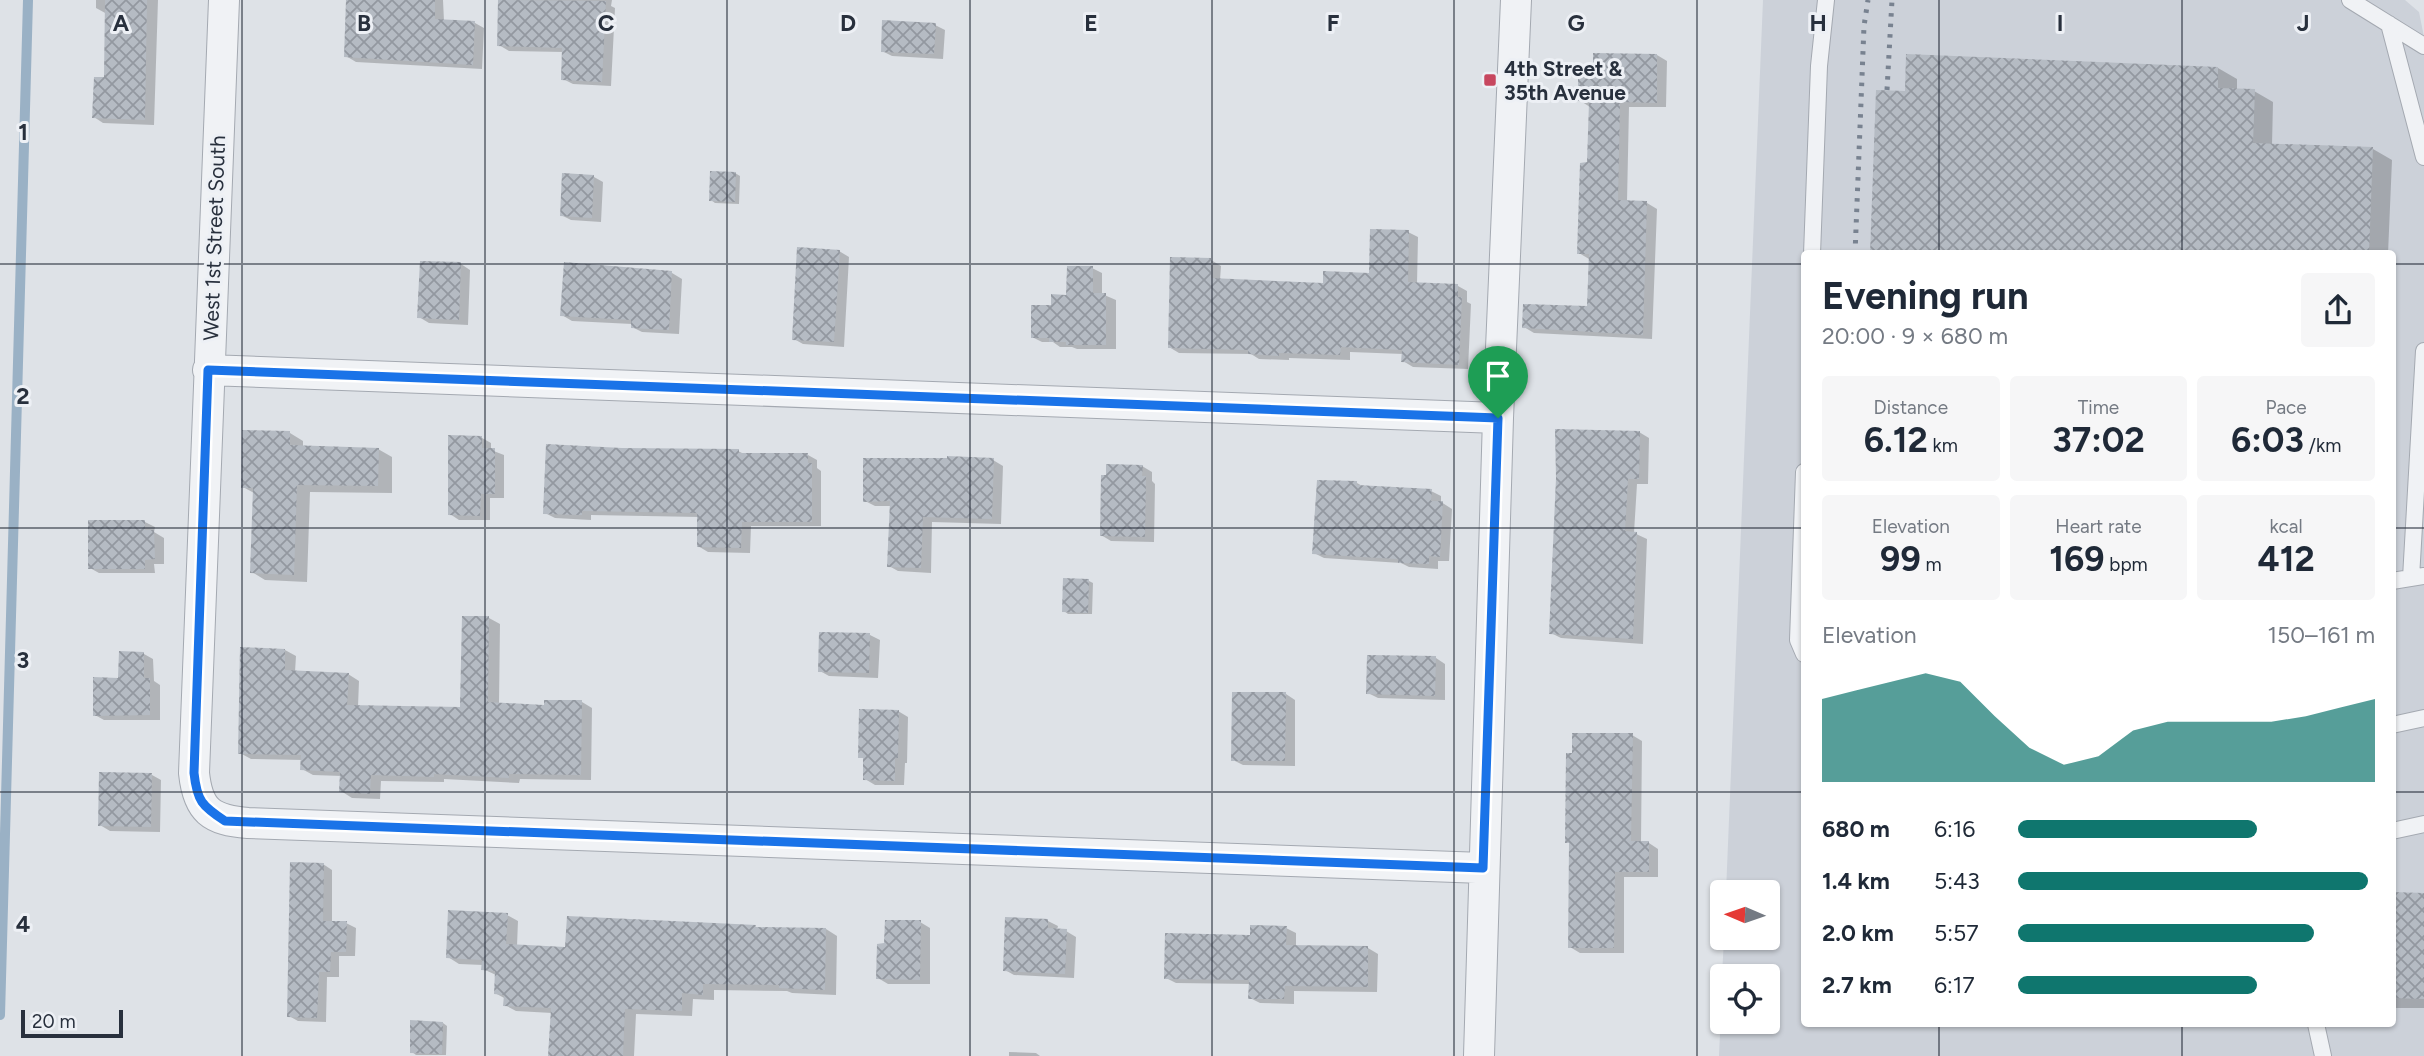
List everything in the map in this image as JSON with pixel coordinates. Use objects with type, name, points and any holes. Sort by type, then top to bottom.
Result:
[{"type":"street","name":"West 1st Street South","points":[[224,0],[194,773],[197,795],[206,809],[225,821],[248,823],[1483,868]]},
{"type":"street","points":[[1479,1056],[1498,418],[1516,0]]},
{"type":"street","points":[[208,370],[1498,418]]},
{"type":"lane","points":[[1812,250],[1819,66],[1826,0]]},
{"type":"lane","points":[[2350,0],[2424,46]]},
{"type":"lane","points":[[2389,24],[2424,158]]},
{"type":"lane","points":[[2396,580],[2418,577],[2424,351]]},
{"type":"lane","points":[[1801,556],[1798,640],[1801,647]]},
{"type":"lane","points":[[2396,724],[2424,718]]},
{"type":"lane","points":[[2396,830],[2424,824]]},
{"type":"lane","points":[[2317,1027],[2323,1056]]},
{"type":"shaded area","points":[[1763,0],[2405,0],[2419,12],[2424,37],[2424,1056],[1719,1056],[1720,1034],[1780,1034],[1780,964],[1723,964],[1723,950],[1780,950],[1780,880],[1726,880]]},
{"type":"building","points":[[105,0],[147,0],[145,120],[92,118],[94,77],[104,77]]},
{"type":"building","points":[[346,0],[435,0],[435,19],[475,21],[473,65],[344,57]]},
{"type":"building","points":[[498,0],[606,1],[602,82],[561,80],[562,48],[497,46]]},
{"type":"building","points":[[882,20],[936,23],[934,54],[881,52]]},
{"type":"building","points":[[1593,53],[1657,54],[1657,103],[1620,102],[1618,200],[1647,201],[1643,335],[1522,328],[1523,304],[1587,306],[1589,254],[1577,254],[1580,163],[1587,162],[1589,102],[1578,101],[1578,73],[1593,73]]},
{"type":"building","points":[[1906,54],[2218,67],[2218,88],[2255,89],[2253,143],[2373,147],[2369,250],[1870,250],[1876,90],[1905,91]]},
{"type":"building","points":[[710,171],[736,172],[735,202],[709,201]]},
{"type":"building","points":[[562,173],[594,175],[592,218],[560,216]]},
{"type":"building","points":[[1370,229],[1409,230],[1408,282],[1458,284],[1458,297],[1462,297],[1459,365],[1401,362],[1402,350],[1341,347],[1340,355],[1279,353],[1279,356],[1248,354],[1248,350],[1168,348],[1170,257],[1211,258],[1211,278],[1323,283],[1323,271],[1369,273]]},
{"type":"building","points":[[797,247],[840,250],[834,342],[792,340]]},
{"type":"building","points":[[420,261],[461,262],[459,320],[417,318]]},
{"type":"building","points":[[564,262],[672,271],[669,330],[631,328],[631,320],[560,316]]},
{"type":"building","points":[[1067,266],[1093,266],[1093,293],[1106,293],[1106,345],[1066,345],[1066,342],[1049,342],[1049,338],[1031,338],[1031,305],[1051,305],[1051,294],[1066,295]]},
{"type":"building","points":[[1555,429],[1640,431],[1639,479],[1628,479],[1625,531],[1637,532],[1633,639],[1549,634],[1556,478]]},
{"type":"building","points":[[242,430],[290,431],[290,445],[379,448],[378,486],[297,485],[294,575],[250,573],[253,488],[241,488]]},
{"type":"building","points":[[448,435],[482,436],[482,448],[495,448],[495,494],[481,494],[480,516],[448,515]]},
{"type":"building","points":[[546,444],[739,449],[739,453],[808,453],[808,463],[812,463],[812,522],[742,522],[741,548],[697,547],[697,513],[582,511],[582,515],[543,514]]},
{"type":"building","points":[[863,458],[994,458],[992,519],[923,517],[921,568],[887,567],[890,501],[863,502]]},
{"type":"building","points":[[1106,464],[1143,465],[1142,476],[1146,476],[1145,537],[1100,536],[1101,475],[1106,475]]},
{"type":"building","points":[[1317,480],[1357,481],[1357,485],[1432,489],[1431,501],[1443,501],[1440,557],[1429,556],[1429,564],[1398,563],[1398,559],[1312,554]]},
{"type":"building","points":[[88,520],[145,520],[145,530],[154,530],[155,559],[145,560],[145,569],[88,569]]},
{"type":"building","points":[[1063,578],[1089,579],[1088,613],[1062,612]]},
{"type":"building","points":[[462,616],[489,616],[488,702],[544,705],[544,700],[582,700],[581,775],[509,774],[509,778],[434,774],[434,777],[371,775],[370,794],[339,792],[340,772],[300,770],[301,755],[238,754],[240,647],[285,649],[285,670],[349,673],[347,705],[460,707]]},
{"type":"building","points":[[819,632],[870,633],[869,673],[818,672]]},
{"type":"building","points":[[119,651],[144,652],[144,678],[150,678],[150,715],[93,716],[93,677],[118,678]]},
{"type":"building","points":[[1367,655],[1436,656],[1435,696],[1366,694]]},
{"type":"building","points":[[1232,692],[1286,692],[1285,761],[1231,761]]},
{"type":"building","points":[[859,709],[899,710],[895,781],[863,780],[863,758],[858,758]]},
{"type":"building","points":[[1572,733],[1633,733],[1631,841],[1649,841],[1649,872],[1615,872],[1614,948],[1568,948],[1566,753],[1572,753]]},
{"type":"building","points":[[99,772],[152,773],[151,827],[98,826]]},
{"type":"building","points":[[290,862],[324,863],[323,921],[347,921],[346,952],[331,952],[330,972],[319,972],[317,1018],[287,1017]]},
{"type":"building","points":[[2396,892],[2424,893],[2424,999],[2396,998]]},
{"type":"building","points":[[448,910],[508,913],[506,944],[565,947],[567,916],[756,925],[755,927],[826,928],[825,990],[779,988],[779,985],[703,984],[703,995],[682,993],[682,1011],[625,1009],[623,1056],[548,1056],[551,1008],[503,1006],[504,995],[494,994],[495,971],[481,970],[482,960],[446,958]]},
{"type":"building","points":[[1005,917],[1048,919],[1048,928],[1067,929],[1065,974],[1003,971]]},
{"type":"building","points":[[885,920],[921,920],[920,980],[876,979],[877,944],[884,943]]},
{"type":"building","points":[[1250,925],[1287,926],[1286,945],[1368,946],[1368,987],[1285,986],[1284,999],[1248,999],[1249,980],[1164,979],[1165,933],[1250,935]]},
{"type":"building","points":[[410,1020],[443,1022],[442,1054],[410,1053]]},
{"type":"waterway","points":[[0,1015],[28,0]]},
{"type":"railway","points":[[1855,250],[1864,26],[1868,0]]},
{"type":"railway","points":[[1887,90],[1892,0]]},
{"type":"place","name":"4th Street & 35th Avenue","points":[[1490,80]]},
{"type":"route","points":[[208,370],[1498,418],[1483,868],[248,823],[225,821],[206,809],[197,795],[194,773],[208,370]]}]
